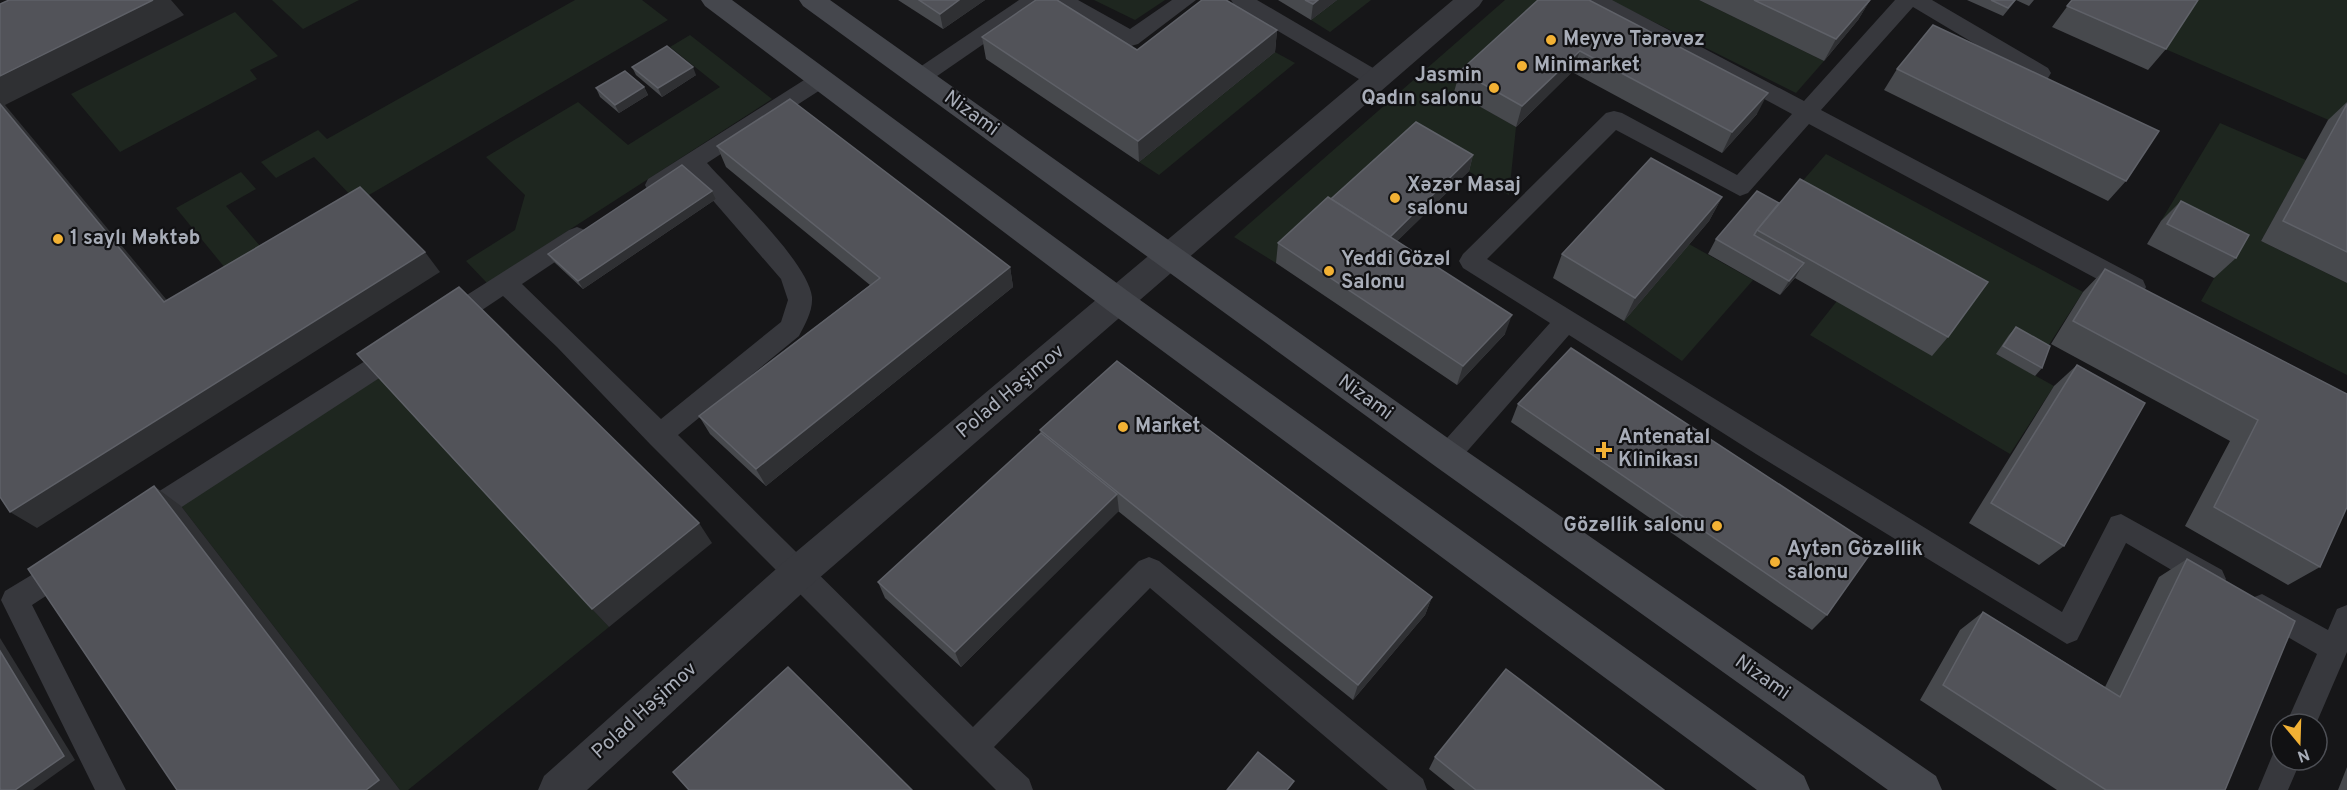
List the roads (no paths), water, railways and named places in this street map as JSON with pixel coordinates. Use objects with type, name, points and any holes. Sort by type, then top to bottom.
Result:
[{"type":"street","points":[[714,0],[1118,301],[1790,790]]},
{"type":"street","name":"Nizami","points":[[812,0],[1447,456],[1922,790]]},
{"type":"street","name":"Polad Həşimov","points":[[558,790],[797,574],[1470,0]]},
{"type":"lane","points":[[920,78],[1033,0]]},
{"type":"lane","points":[[1062,0],[1131,39],[1186,0]]},
{"type":"lane","points":[[1241,0],[1377,80]]},
{"type":"lane","points":[[1596,0],[1806,114],[2156,298]]},
{"type":"lane","points":[[1907,0],[1740,187],[1614,119],[1471,261],[2067,631],[2121,526],[2334,649]]},
{"type":"lane","points":[[1917,0],[2040,73]]},
{"type":"lane","points":[[633,200],[820,80]]},
{"type":"lane","points":[[660,436],[790,329],[798,315],[801,291],[790,272],[693,162]]},
{"type":"lane","points":[[125,529],[594,225]]},
{"type":"lane","points":[[505,283],[566,340],[797,574],[1018,790]]},
{"type":"lane","points":[[1447,456],[1567,321]]},
{"type":"lane","points":[[85,555],[15,600],[111,790]]},
{"type":"lane","points":[[973,748],[1149,570],[1412,790]]},
{"type":"lane","points":[[2306,712],[2347,618]]},
{"type":"lane","points":[[2272,790],[2280,772]]},
{"type":"place","name":"Meyvə Tərəvəz","points":[[1551,40]]},
{"type":"place","name":"Minimarket","points":[[1522,66]]},
{"type":"place","name":"Jasmin Qadın salonu","points":[[1494,88]]},
{"type":"place","name":"Xəzər Masaj salonu","points":[[1395,198]]},
{"type":"place","name":"1 saylı Məktəb","points":[[58,239]]},
{"type":"place","name":"Yeddi Gözəl Salonu","points":[[1329,271]]},
{"type":"place","name":"Market","points":[[1123,427]]},
{"type":"place","name":"Antenatal Klinikası","points":[[1604,450]]},
{"type":"place","name":"Gözəllik salonu","points":[[1717,526]]},
{"type":"place","name":"Aytən Gözəllik salonu","points":[[1775,562]]}]
